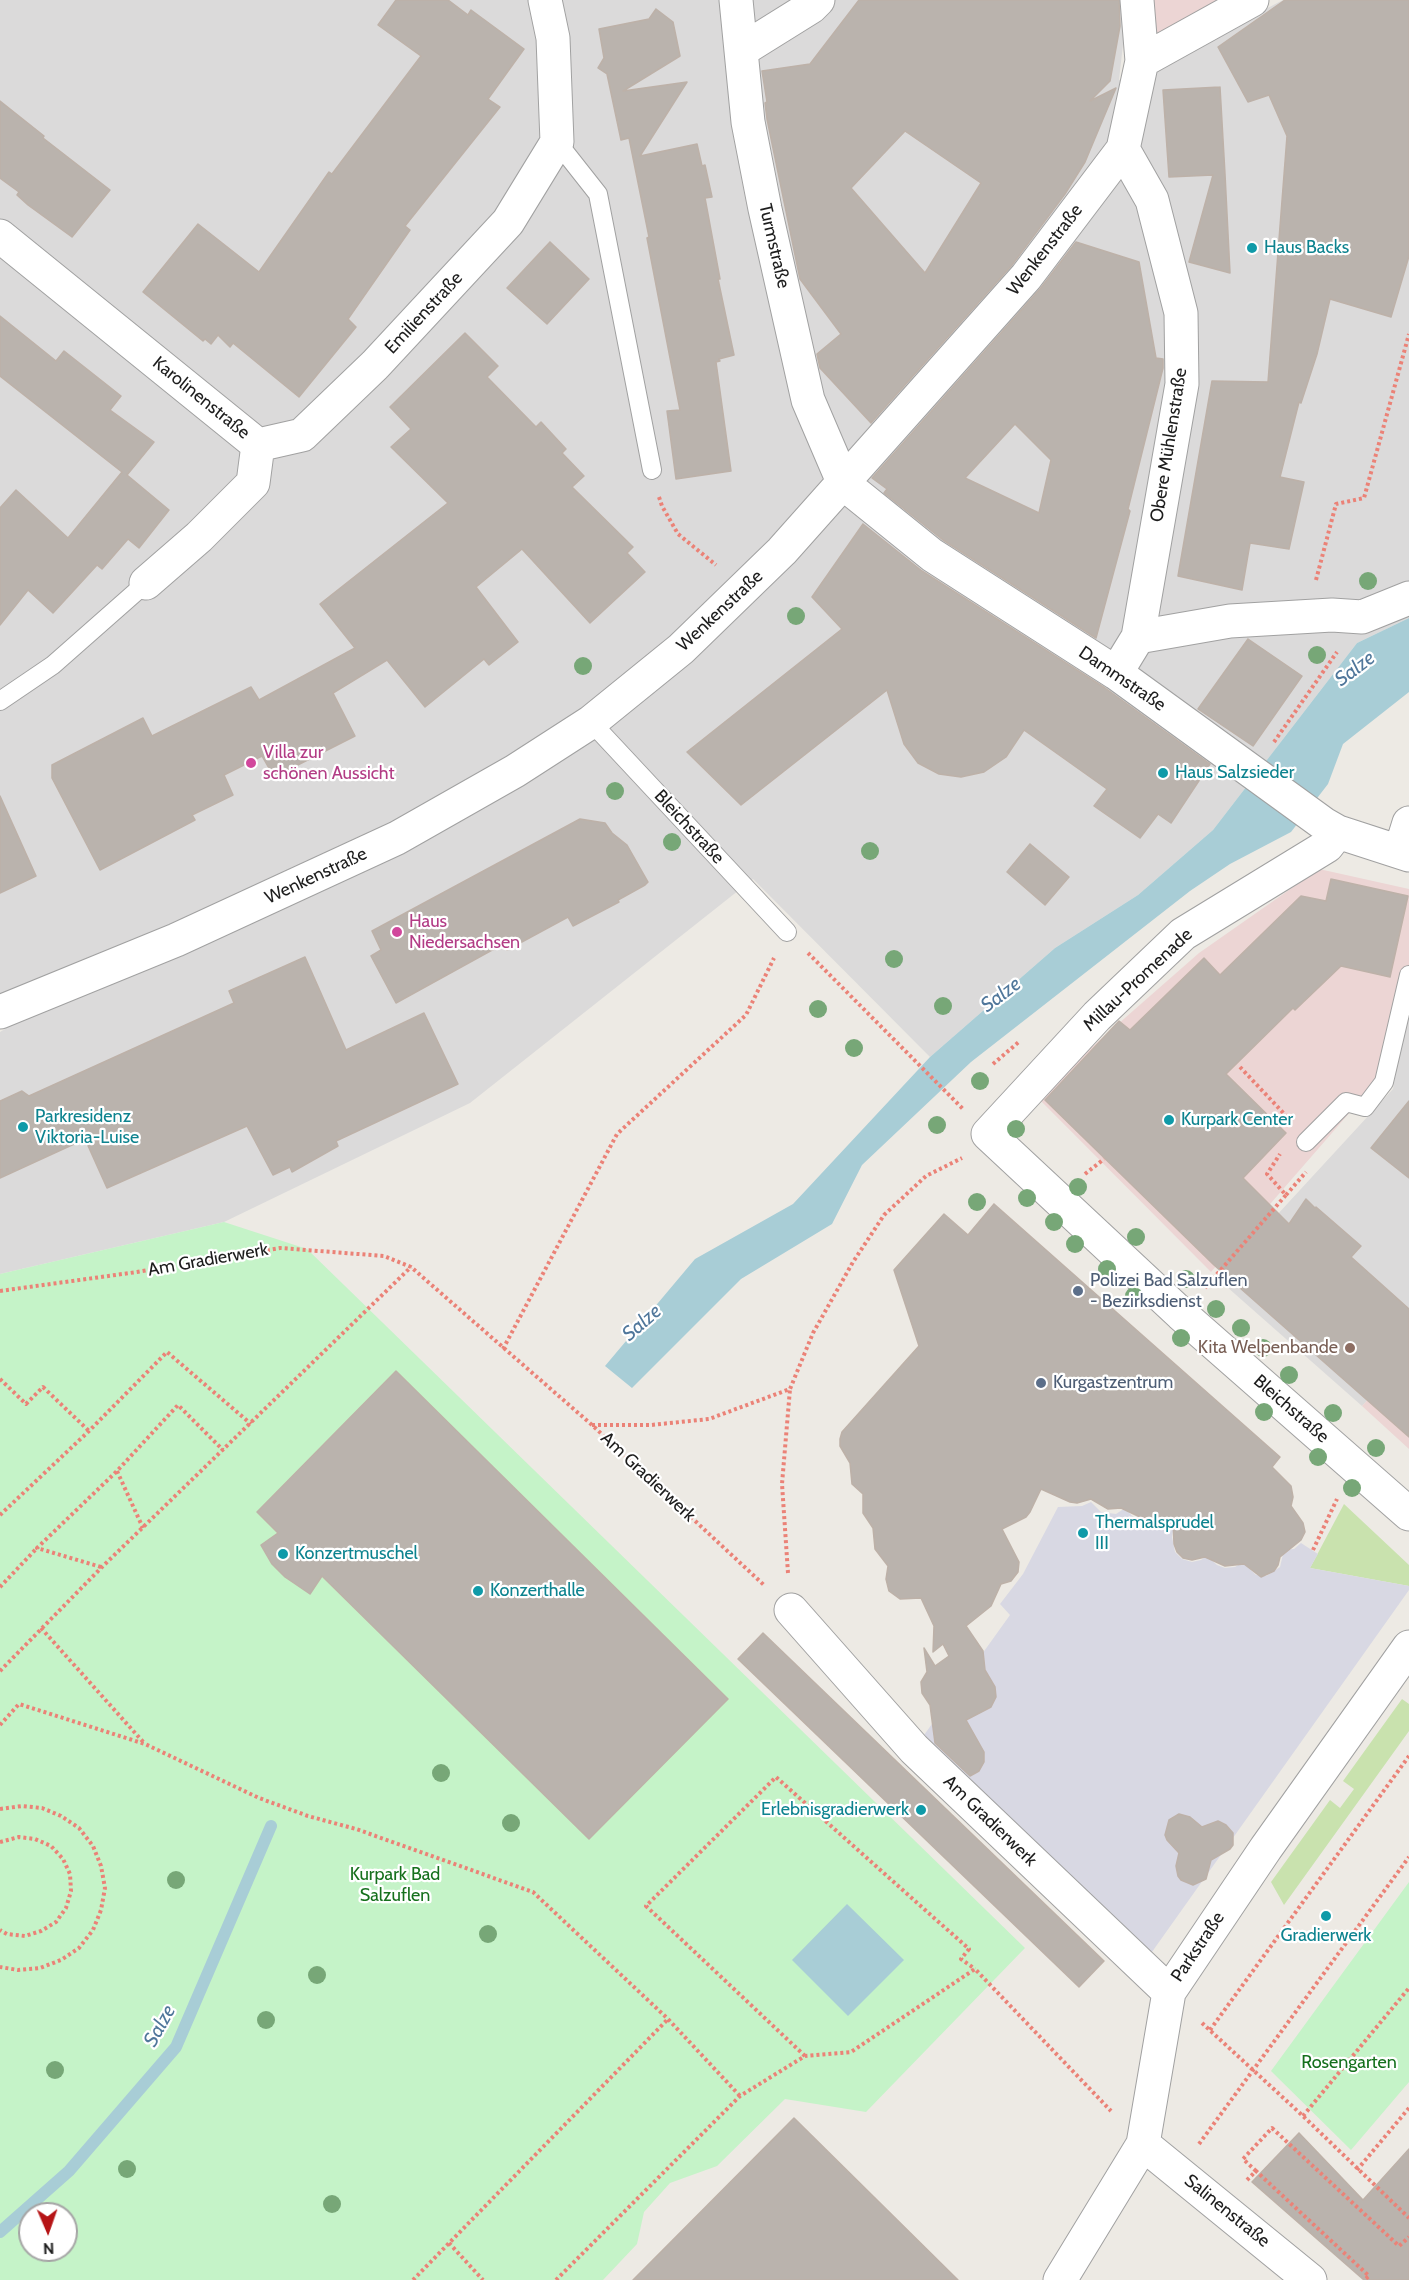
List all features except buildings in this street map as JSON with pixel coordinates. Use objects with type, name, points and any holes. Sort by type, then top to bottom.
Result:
[{"type":"street","points":[[545,0],[553,38],[557,142]]},
{"type":"street","name":"Turmstraße","points":[[736,0],[748,122],[760,188],[808,400],[844,484]]},
{"type":"street","points":[[742,50],[811,7],[818,0]]},
{"type":"street","name":"Wenkenstraße","points":[[0,1012],[176,940],[397,838],[515,771],[591,722],[681,649],[782,551],[844,484],[1026,277],[1123,149],[1142,62],[1137,0]]},
{"type":"street","points":[[1142,62],[1252,0]]},
{"type":"street","name":"Emilienstraße","points":[[258,445],[302,435],[375,366],[508,222],[557,142]]},
{"type":"street","name":"Obere Mühlenstraße","points":[[1116,673],[1137,637],[1182,384],[1182,313],[1152,200],[1123,149]]},
{"type":"street","name":"Karolinenstraße","points":[[0,236],[258,445],[253,483],[199,537],[147,583]]},
{"type":"street","name":"Dammstraße","points":[[844,484],[932,555],[1116,673],[1338,832],[1406,843]]},
{"type":"street","points":[[1137,637],[1230,621],[1309,616],[1362,617],[1409,598]]},
{"type":"street","name":"Millau-Promenade","points":[[978,1124],[1183,934],[1327,846],[1338,832]]},
{"type":"street","name":"Bleichstraße","points":[[978,1124],[1182,1314],[1409,1514]]},
{"type":"street","name":"Am Gradierwerk","points":[[791,1610],[914,1749],[1168,1992]]},
{"type":"street","name":"Parkstraße","points":[[1060,2280],[1143,2144],[1168,1992],[1266,1848],[1409,1647]]},
{"type":"street","name":"Salinenstraße","points":[[1143,2144],[1310,2280]]},
{"type":"lane","points":[[557,142],[598,194],[652,470]]},
{"type":"lane","points":[[0,702],[52,665],[147,583]]},
{"type":"lane","name":"Bleichstraße","points":[[591,722],[788,932]]},
{"type":"lane","points":[[1302,1135],[1346,1102],[1365,1107],[1384,1082],[1409,975]]},
{"type":"path","points":[[1309,616],[1311,598],[1336,504],[1364,498],[1409,334]]},
{"type":"path","points":[[652,470],[662,506],[678,534],[715,566],[721,564]]},
{"type":"path","points":[[1253,772],[1362,617]]},
{"type":"path","points":[[503,1349],[617,1134],[746,1015],[788,932],[978,1124],[961,1160],[926,1176],[884,1215],[813,1333],[790,1389],[782,1484],[791,1610]]},
{"type":"path","points":[[1240,1067],[1302,1135]]},
{"type":"path","points":[[1285,1146],[1267,1174],[1286,1195]]},
{"type":"path","points":[[1182,1314],[1298,1182]]},
{"type":"path","name":"Am Gradierwerk","points":[[0,1291],[137,1272],[279,1248],[384,1256],[411,1267],[592,1425],[791,1610]]},
{"type":"path","points":[[0,1671],[102,1567],[411,1267]]},
{"type":"path","points":[[0,1515],[89,1431],[167,1352],[251,1424]]},
{"type":"path","points":[[0,1379],[26,1404],[43,1387],[89,1431]]},
{"type":"path","points":[[592,1425],[651,1425],[709,1419],[790,1389]]},
{"type":"path","points":[[0,1587],[117,1471],[178,1405],[223,1450]]},
{"type":"path","points":[[1313,1550],[1340,1494],[1358,1467]]},
{"type":"path","points":[[117,1471],[143,1528]]},
{"type":"path","points":[[37,1548],[102,1567]]},
{"type":"path","points":[[41,1628],[145,1744]]},
{"type":"path","points":[[0,1725],[19,1704],[145,1744],[259,1798],[308,1816],[356,1829],[533,1892],[668,2019],[740,2096]]},
{"type":"path","points":[[1210,2030],[1409,1756]]},
{"type":"path","points":[[805,2056],[646,1906],[776,1777],[969,1949],[961,1959],[975,1969],[1143,2144]]},
{"type":"path","points":[[0,1809],[22,1806],[42,1808],[61,1816],[79,1828],[93,1846],[101,1866],[105,1888],[101,1910],[93,1930],[79,1948],[61,1960],[40,1968],[18,1970],[0,1967]]},
{"type":"path","points":[[0,1842],[19,1837],[35,1839],[51,1846],[63,1858],[70,1874],[71,1891],[66,1908],[56,1922],[42,1931],[25,1936],[7,1934],[0,1930]]},
{"type":"path","points":[[1179,2172],[1409,1857]]},
{"type":"path","points":[[556,2280],[740,2096],[805,2056],[851,2052],[975,1969]]},
{"type":"path","points":[[1303,2116],[1409,1988]]},
{"type":"path","points":[[1168,1992],[1303,2116],[1409,2218]]},
{"type":"path","points":[[413,2280],[668,2019]]},
{"type":"path","points":[[1357,2170],[1409,2108]]},
{"type":"path","points":[[1364,2280],[1369,2276],[1243,2159],[1272,2128],[1400,2246],[1409,2237]]},
{"type":"path","points":[[1246,2182],[1256,2171]]},
{"type":"path","points":[[449,2243],[483,2280]]},
{"type":"shaded area","points":[[0,0],[1128,0],[1119,80],[1158,65],[1283,0],[1409,0],[1409,618],[1357,643],[1213,830],[1138,895],[1055,948],[930,1057],[753,879],[470,1103],[224,1222],[0,1274],[0,1032],[5,1029],[0,1023]]},
{"type":"shaded area","points":[[1142,0],[1220,0],[1148,45]]},
{"type":"shaded area","points":[[1319,869],[1409,889],[1409,1013],[1378,1080],[1211,1272],[1036,1096],[1199,953]]},
{"type":"shaded area","points":[[1406,1013],[1409,1013],[1409,1355],[1362,1406],[1218,1279],[1393,1089]]},
{"type":"shaded area","points":[[1409,1355],[1409,1449],[1362,1406]]},
{"type":"shaded area","points":[[1091,1502],[1101,1512],[1116,1514],[1125,1508],[1133,1517],[1146,1520],[1154,1519],[1162,1514],[1174,1525],[1172,1537],[1175,1552],[1182,1559],[1192,1562],[1207,1556],[1217,1565],[1225,1568],[1235,1567],[1243,1562],[1256,1575],[1266,1576],[1280,1567],[1284,1550],[1294,1549],[1301,1543],[1318,1554],[1310,1568],[1409,1586],[1409,1590],[1142,1966],[914,1749],[1010,1615],[1000,1604],[1023,1574],[1058,1507],[1082,1506]]},
{"type":"green space","name":"Kurpark Bad Salzuflen","points":[[224,1222],[307,1249],[1025,1948],[866,2112],[785,2099],[717,2166],[670,2183],[644,2212],[637,2244],[603,2280],[0,2280],[0,1274]]},
{"type":"green space","points":[[1344,1504],[1409,1565],[1409,1586],[1310,1568]]},
{"type":"green space","points":[[1402,1699],[1409,1704],[1409,1731],[1284,1905],[1271,1882],[1330,1800],[1340,1808],[1354,1789],[1343,1781]]},
{"type":"green space","name":"Rosengarten","points":[[1409,1882],[1409,2082],[1351,2150],[1271,2071]]},
{"type":"water","points":[[1409,618],[1409,692],[1343,744],[1328,784],[1291,832],[1230,864],[1190,891],[971,1062],[862,1165],[832,1224],[741,1279],[632,1388],[605,1366],[695,1259],[793,1204],[930,1057],[1055,948],[1138,895],[1213,830],[1357,643]]},
{"type":"water","points":[[847,1904],[904,1960],[848,2016],[792,1960]]},
{"type":"waterway","name":"Salze","points":[[0,2232],[69,2171],[176,2047],[271,1826]]},
{"type":"place","name":"Haus Backs","points":[[1252,248]]},
{"type":"place","name":"Villa zur schönen Aussicht","points":[[251,763]]},
{"type":"place","name":"Haus Salzsieder","points":[[1163,773]]},
{"type":"place","name":"Haus Niedersachsen","points":[[397,932]]},
{"type":"place","name":"Kurpark Center","points":[[1169,1120]]},
{"type":"place","name":"Parkresidenz Viktoria-Luise","points":[[23,1127]]},
{"type":"place","name":"Polizei Bad Salzuflen - Bezirksdienst","points":[[1078,1291]]},
{"type":"place","name":"Kita Welpenbande","points":[[1350,1348]]},
{"type":"place","name":"Kurgastzentrum","points":[[1041,1383]]},
{"type":"place","name":"Thermalsprudel III","points":[[1083,1533]]},
{"type":"place","name":"Konzertmuschel","points":[[283,1554]]},
{"type":"place","name":"Konzerthalle","points":[[478,1591]]},
{"type":"place","name":"Erlebnisgradierwerk","points":[[921,1810]]},
{"type":"place","name":"Gradierwerk","points":[[1326,1916]]}]
